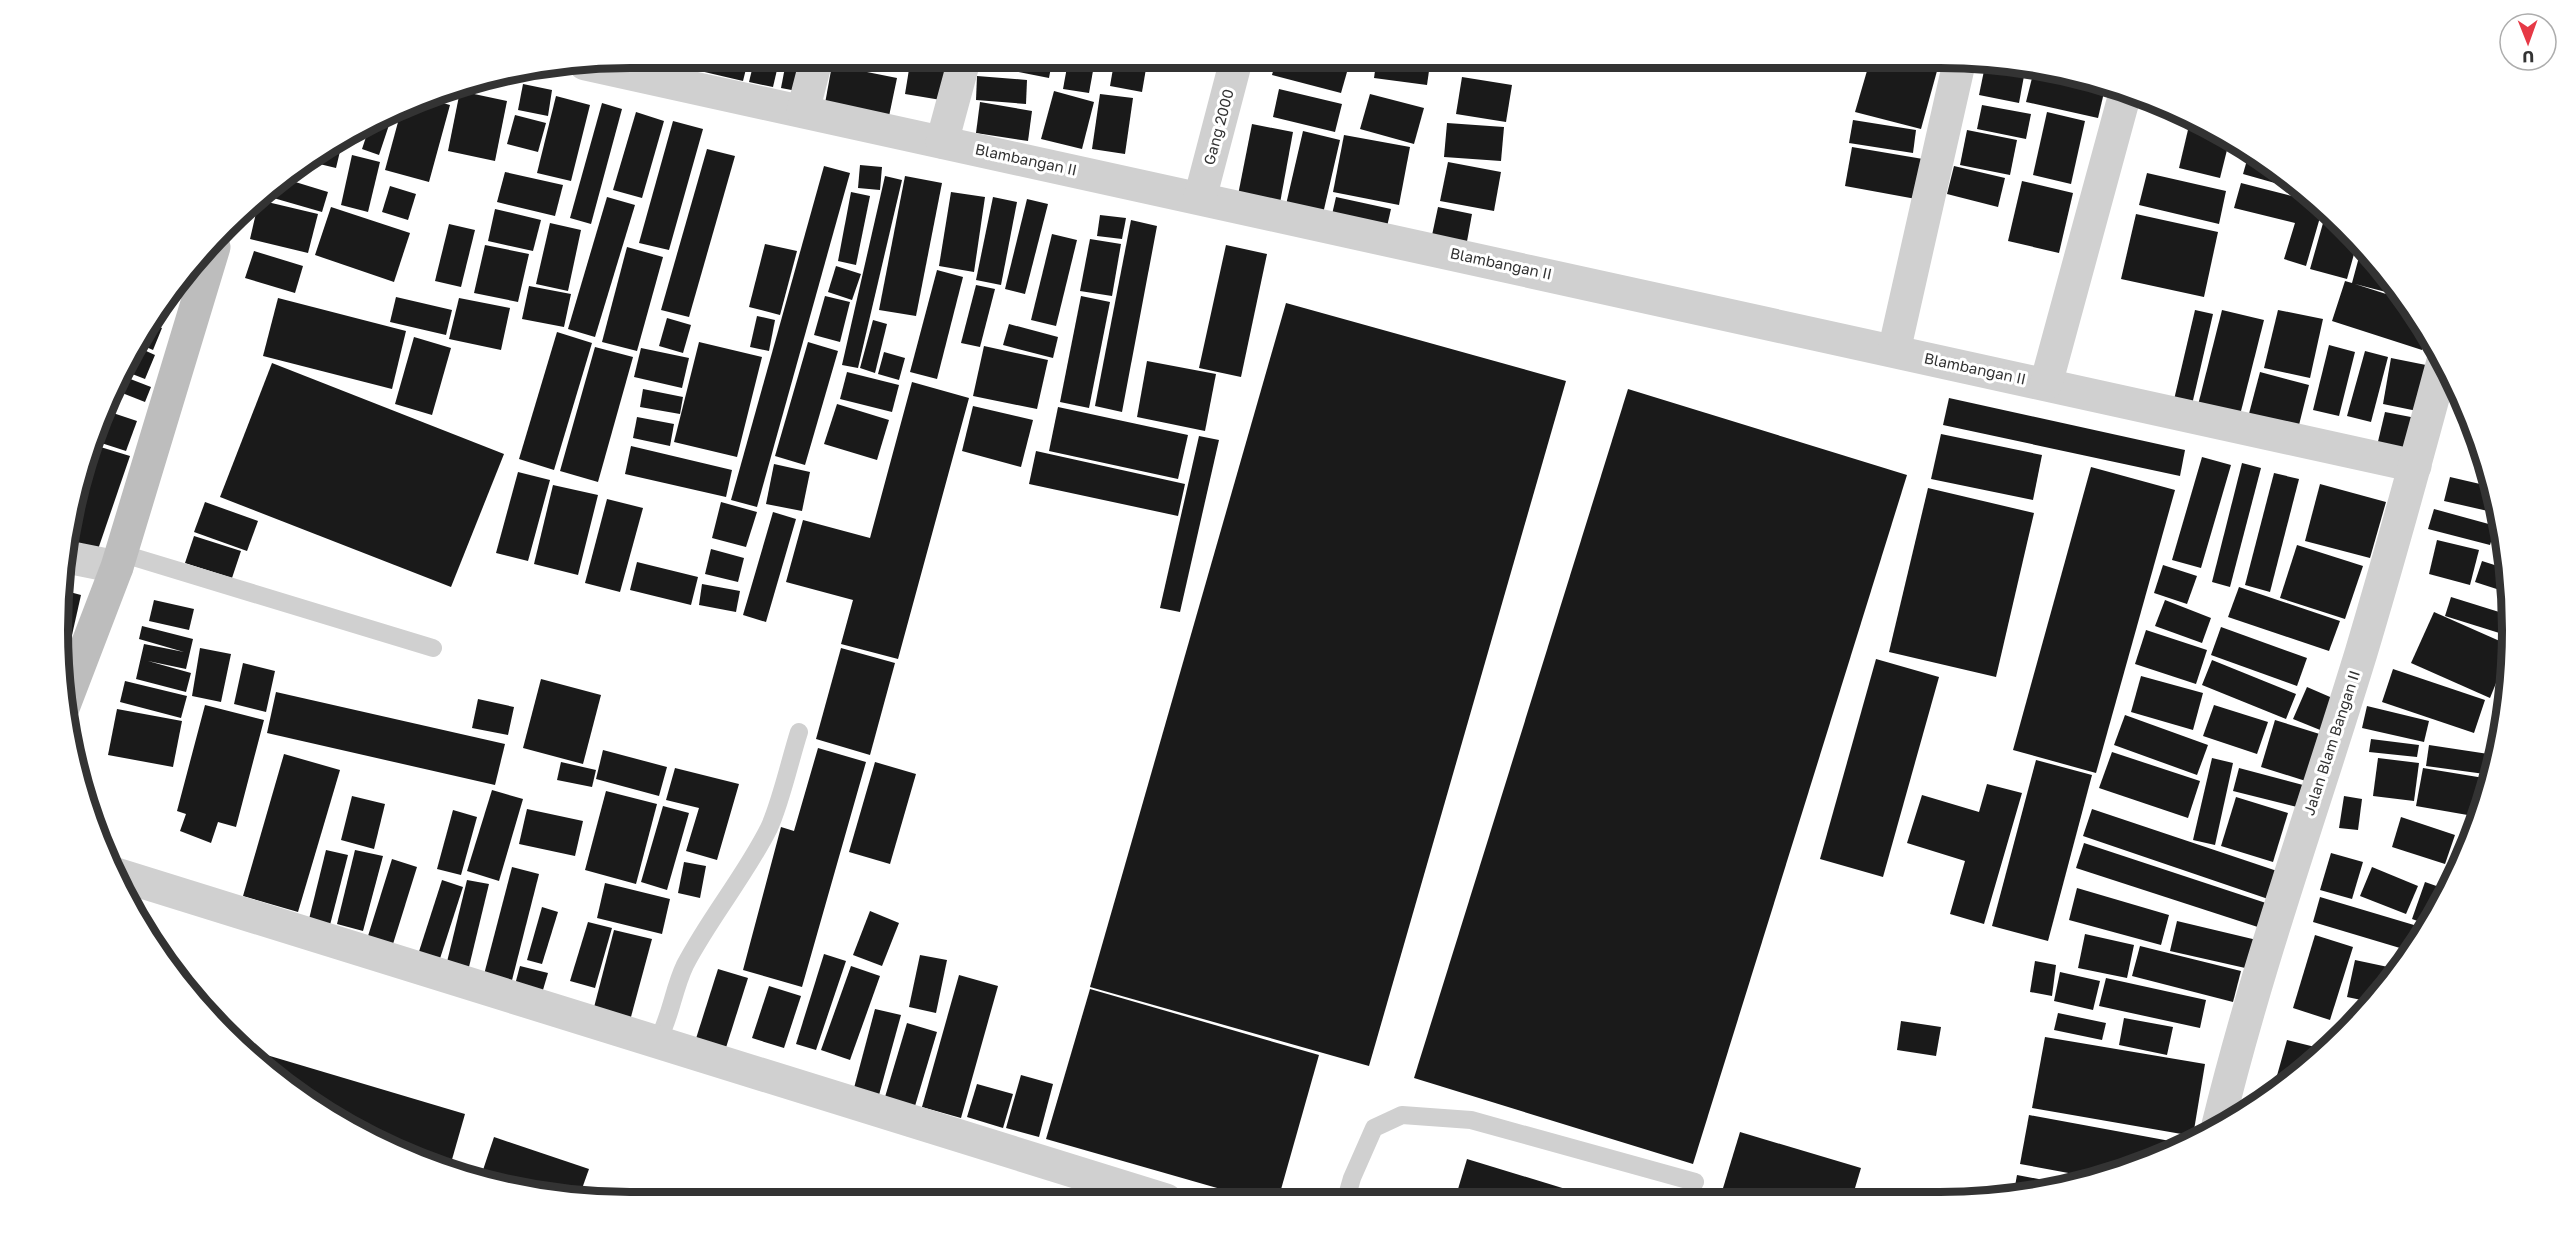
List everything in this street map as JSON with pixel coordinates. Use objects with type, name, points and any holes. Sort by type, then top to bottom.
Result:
[{"type":"street","name":"Blambangan II","points":[[650,68],[666,69],[803,111],[2415,466]]},
{"type":"street","points":[[803,111],[814,68]]},
{"type":"street","points":[[942,142],[961,68]]},
{"type":"street","name":"Gang 2000","points":[[1200,198],[1234,68]]},
{"type":"street","points":[[1894,351],[1958,68]]},
{"type":"street","points":[[2046,384],[2124,98]]},
{"type":"street","points":[[71,688],[119,560],[210,255]]},
{"type":"street","name":"Jalan Blam Bangan II","points":[[2220,1117],[2241,1032],[2361,652],[2440,372]]},
{"type":"street","points":[[72,557],[119,560]]},
{"type":"street","points":[[124,877],[1140,1192]]},
{"type":"lane","points":[[119,560],[433,648]]},
{"type":"lane","points":[[657,1042],[666,1024],[677,980],[697,943],[735,886],[770,826],[799,732]]},
{"type":"lane","points":[[1348,1192],[1374,1128],[1402,1115],[1471,1120],[1695,1182]]},
{"type":"building","points":[[697,68],[746,68],[743,81],[696,70]]},
{"type":"building","points":[[752,68],[777,68],[773,87],[749,82]]},
{"type":"building","points":[[785,68],[807,68],[802,92],[781,88]]},
{"type":"building","points":[[831,68],[847,68],[897,78],[888,121],[824,109]]},
{"type":"building","points":[[909,68],[953,68],[947,101],[905,94]]},
{"type":"building","points":[[999,68],[1051,68],[1049,78]]},
{"type":"building","points":[[1067,68],[1093,71],[1089,93],[1063,89]]},
{"type":"building","points":[[1113,68],[1146,68],[1142,92],[1110,86]]},
{"type":"building","points":[[1274,68],[1348,68],[1341,93],[1272,75]]},
{"type":"building","points":[[1375,68],[1429,68],[1427,85],[1374,78]]},
{"type":"building","points":[[1868,68],[1926,68],[1937,71],[1921,129],[1855,112]]},
{"type":"building","points":[[1984,70],[2024,74],[2019,103],[1979,95]]},
{"type":"building","points":[[2033,75],[2104,92],[2098,118],[2026,102]]},
{"type":"building","points":[[977,76],[1027,80],[1026,104],[976,100]]},
{"type":"building","points":[[1462,77],[1512,85],[1506,122],[1456,114]]},
{"type":"building","points":[[523,84],[552,90],[548,116],[518,110]]},
{"type":"building","points":[[1279,89],[1342,104],[1335,132],[1273,117]]},
{"type":"building","points":[[1054,91],[1094,102],[1082,149],[1041,139]]},
{"type":"building","points":[[466,92],[507,101],[495,161],[448,151],[459,94]]},
{"type":"building","points":[[1100,94],[1133,98],[1125,154],[1092,149]]},
{"type":"building","points":[[1370,94],[1424,108],[1414,144],[1360,129]]},
{"type":"building","points":[[556,96],[590,105],[571,181],[537,173]]},
{"type":"building","points":[[437,101],[450,105],[429,182],[385,170],[399,117]]},
{"type":"building","points":[[980,102],[1032,111],[1028,141],[976,133]]},
{"type":"building","points":[[602,103],[622,109],[591,224],[570,218]]},
{"type":"building","points":[[1982,105],[2031,114],[2026,139],[1977,129]]},
{"type":"building","points":[[636,112],[664,121],[642,198],[613,190]]},
{"type":"building","points":[[2047,112],[2085,121],[2071,184],[2033,175]]},
{"type":"building","points":[[515,115],[546,123],[538,152],[507,144]]},
{"type":"building","points":[[1853,120],[1916,130],[1913,153],[1849,143]]},
{"type":"building","points":[[390,121],[379,155],[362,149],[368,132]]},
{"type":"building","points":[[673,121],[703,129],[669,250],[639,243]]},
{"type":"building","points":[[1447,123],[1504,127],[1501,161],[1444,157]]},
{"type":"building","points":[[1252,124],[1293,132],[1280,203],[1238,195]]},
{"type":"building","points":[[2189,125],[2228,147],[2220,178],[2179,168]]},
{"type":"building","points":[[1967,130],[2017,140],[2010,175],[1960,165]]},
{"type":"building","points":[[1303,131],[1340,140],[1322,218],[1285,209]]},
{"type":"building","points":[[1344,135],[1410,147],[1399,205],[1333,192]]},
{"type":"building","points":[[341,147],[336,168],[316,163]]},
{"type":"building","points":[[1852,147],[1923,159],[1916,199],[1845,186]]},
{"type":"building","points":[[707,149],[735,156],[689,317],[661,310]]},
{"type":"building","points":[[352,155],[380,162],[368,212],[341,205]]},
{"type":"building","points":[[2247,159],[2286,186],[2243,174]]},
{"type":"building","points":[[1448,162],[1501,172],[1494,211],[1440,201]]},
{"type":"building","points":[[860,165],[882,167],[880,190],[858,188]]},
{"type":"building","points":[[824,166],[850,173],[757,507],[731,500]]},
{"type":"building","points":[[1954,166],[2005,178],[1998,207],[1947,194]]},
{"type":"building","points":[[505,172],[563,185],[555,216],[497,202]]},
{"type":"building","points":[[2147,173],[2226,191],[2219,224],[2139,205]]},
{"type":"building","points":[[885,176],[902,180],[858,368],[842,365]]},
{"type":"building","points":[[905,176],[942,183],[916,316],[879,310]]},
{"type":"building","points":[[291,181],[328,192],[322,212],[271,197]]},
{"type":"building","points":[[2022,181],[2073,193],[2059,253],[2008,241]]},
{"type":"building","points":[[2241,183],[2300,198],[2320,216],[2306,266],[2284,259],[2295,223],[2234,208]]},
{"type":"building","points":[[390,186],[416,194],[408,220],[382,212]]},
{"type":"building","points":[[851,192],[870,196],[856,265],[838,261]]},
{"type":"building","points":[[951,192],[985,197],[974,272],[939,266]]},
{"type":"building","points":[[607,197],[635,205],[595,337],[568,329]]},
{"type":"building","points":[[993,197],[1017,202],[1001,285],[976,280]]},
{"type":"building","points":[[1336,197],[1391,209],[1386,231],[1331,219]]},
{"type":"building","points":[[1027,199],[1048,204],[1025,294],[1005,289]]},
{"type":"building","points":[[266,202],[318,214],[308,253],[250,239],[257,209]]},
{"type":"building","points":[[331,207],[410,233],[394,282],[315,255]]},
{"type":"building","points":[[1438,207],[1472,214],[1466,247],[1431,240]]},
{"type":"building","points":[[495,209],[541,220],[533,251],[488,241]]},
{"type":"building","points":[[2136,214],[2218,232],[2204,297],[2121,279]]},
{"type":"building","points":[[1100,215],[1126,218],[1122,239],[1097,236]]},
{"type":"building","points":[[2324,219],[2355,250],[2347,279],[2310,269]]},
{"type":"building","points":[[1131,220],[1157,226],[1122,412],[1095,406]]},
{"type":"building","points":[[550,223],[581,230],[568,291],[536,284]]},
{"type":"building","points":[[449,224],[475,230],[461,287],[435,281]]},
{"type":"building","points":[[1052,234],[1077,240],[1056,326],[1031,320]]},
{"type":"building","points":[[1090,239],[1121,244],[1112,296],[1080,291]]},
{"type":"building","points":[[765,244],[797,251],[780,315],[749,307]]},
{"type":"building","points":[[485,245],[529,254],[518,302],[474,293]]},
{"type":"building","points":[[1226,245],[1267,254],[1241,377],[1199,368]]},
{"type":"building","points":[[627,247],[663,257],[637,351],[602,342]]},
{"type":"building","points":[[254,251],[303,266],[295,293],[245,278]]},
{"type":"building","points":[[2360,255],[2391,293],[2355,284],[2393,296],[2424,344],[2422,350],[2332,321],[2345,281],[2352,283]]},
{"type":"building","points":[[836,266],[861,274],[852,300],[828,292]]},
{"type":"building","points":[[937,270],[963,277],[937,379],[910,372]]},
{"type":"building","points":[[189,281],[183,297],[178,295]]},
{"type":"building","points":[[976,285],[995,289],[980,347],[961,343]]},
{"type":"building","points":[[529,286],[571,294],[564,327],[522,319]]},
{"type":"building","points":[[825,296],[850,302],[840,342],[814,335]]},
{"type":"building","points":[[1081,296],[1110,302],[1089,408],[1060,402]]},
{"type":"building","points":[[396,297],[452,310],[446,335],[390,322]]},
{"type":"building","points":[[278,298],[406,331],[392,389],[263,356]]},
{"type":"building","points":[[459,298],[510,308],[501,350],[449,339]]},
{"type":"building","points":[[1286,303],[1566,381],[1369,1066],[1090,987]]},
{"type":"building","points":[[2195,310],[2213,314],[2191,409],[2173,404]]},
{"type":"building","points":[[2222,310],[2264,320],[2239,419],[2197,409]]},
{"type":"building","points":[[2278,310],[2323,319],[2310,378],[2264,368]]},
{"type":"building","points":[[757,316],[775,320],[769,351],[750,347]]},
{"type":"building","points":[[667,318],[691,325],[683,353],[659,346]]},
{"type":"building","points":[[873,320],[887,324],[875,373],[860,368]]},
{"type":"building","points":[[1009,324],[1058,337],[1053,358],[1003,345]]},
{"type":"building","points":[[157,326],[162,328],[153,350],[144,346]]},
{"type":"building","points":[[557,332],[592,343],[554,470],[519,459]]},
{"type":"building","points":[[414,337],[451,348],[432,415],[395,404]]},
{"type":"building","points":[[699,342],[762,357],[737,457],[674,442]]},
{"type":"building","points":[[808,342],[838,351],[805,465],[775,456]]},
{"type":"building","points":[[2329,345],[2355,352],[2339,416],[2313,410]]},
{"type":"building","points":[[984,346],[1048,360],[1037,409],[973,396]]},
{"type":"building","points":[[595,347],[633,357],[598,482],[560,471]]},
{"type":"building","points":[[641,348],[689,358],[682,388],[634,377]]},
{"type":"building","points":[[142,349],[155,355],[145,379],[129,373]]},
{"type":"building","points":[[2365,351],[2388,357],[2371,422],[2347,416]]},
{"type":"building","points":[[884,352],[905,358],[899,380],[878,374]]},
{"type":"building","points":[[2391,358],[2431,366],[2422,412],[2383,404]]},
{"type":"building","points":[[1147,361],[1216,374],[1205,431],[1137,417]]},
{"type":"building","points":[[272,363],[504,454],[451,587],[220,497]]},
{"type":"building","points":[[847,372],[899,385],[892,412],[840,399]]},
{"type":"building","points":[[2260,372],[2309,385],[2296,437],[2246,425]]},
{"type":"building","points":[[127,378],[151,387],[145,402],[120,392]]},
{"type":"building","points":[[912,382],[969,398],[898,659],[841,644],[853,600],[786,582],[803,520],[870,538]]},
{"type":"building","points":[[643,389],[683,397],[680,414],[640,407]]},
{"type":"building","points":[[1628,389],[1907,475],[1693,1164],[1414,1078]]},
{"type":"building","points":[[1949,398],[2185,450],[2180,476],[1943,425]]},
{"type":"building","points":[[837,404],[889,420],[877,460],[824,444]]},
{"type":"building","points":[[973,406],[1033,420],[1021,467],[962,451]]},
{"type":"building","points":[[1058,407],[1188,435],[1178,479],[1049,451]]},
{"type":"building","points":[[111,412],[137,421],[126,451],[99,442]]},
{"type":"building","points":[[2385,412],[2416,418],[2409,457],[2376,450]]},
{"type":"building","points":[[637,417],[674,424],[670,446],[633,438]]},
{"type":"building","points":[[1941,434],[2042,455],[2033,500],[1931,479]]},
{"type":"building","points":[[1199,436],[1219,440],[1180,612],[1160,608]]},
{"type":"building","points":[[98,446],[130,456],[94,561],[72,554],[78,520]]},
{"type":"building","points":[[631,446],[732,470],[726,497],[625,474]]},
{"type":"building","points":[[1036,451],[1185,484],[1178,516],[1029,484]]},
{"type":"building","points":[[2202,457],[2231,465],[2201,568],[2172,560]]},
{"type":"building","points":[[2242,463],[2261,468],[2230,587],[2212,582]]},
{"type":"building","points":[[774,464],[810,472],[802,511],[766,504]]},
{"type":"building","points":[[2091,467],[2175,490],[2096,773],[2013,750]]},
{"type":"building","points":[[518,472],[550,480],[528,561],[496,553]]},
{"type":"building","points":[[2274,473],[2299,479],[2270,592],[2245,585]]},
{"type":"building","points":[[2450,477],[2483,485],[2490,511],[2444,501]]},
{"type":"building","points":[[2320,484],[2386,502],[2370,558],[2305,541]]},
{"type":"building","points":[[553,485],[598,495],[578,575],[534,564]]},
{"type":"building","points":[[1928,488],[2034,513],[1996,677],[1889,652]]},
{"type":"building","points":[[607,499],[643,508],[620,592],[585,583]]},
{"type":"building","points":[[205,502],[258,521],[247,551],[194,532]]},
{"type":"building","points":[[721,502],[757,512],[746,547],[712,538]]},
{"type":"building","points":[[2434,509],[2493,525],[2494,532],[2490,545],[2428,529]]},
{"type":"building","points":[[773,512],[796,519],[766,622],[743,615]]},
{"type":"building","points":[[194,536],[241,551],[232,578],[185,563]]},
{"type":"building","points":[[2437,540],[2479,550],[2470,585],[2429,574]]},
{"type":"building","points":[[2297,545],[2363,566],[2345,619],[2280,598]]},
{"type":"building","points":[[711,549],[744,558],[738,582],[705,574]]},
{"type":"building","points":[[2482,561],[2499,566],[2501,590],[2475,582]]},
{"type":"building","points":[[637,562],[698,577],[691,605],[630,590]]},
{"type":"building","points":[[2163,565],[2197,576],[2187,604],[2154,593]]},
{"type":"building","points":[[702,584],[740,591],[736,612],[699,605]]},
{"type":"building","points":[[2239,587],[2340,621],[2329,651],[2228,617]]},
{"type":"building","points":[[69,592],[81,595],[70,644],[68,630]]},
{"type":"building","points":[[2451,597],[2502,613],[2502,634],[2445,616]]},
{"type":"building","points":[[154,600],[194,609],[189,630],[149,621]]},
{"type":"building","points":[[2165,600],[2211,618],[2202,643],[2155,626]]},
{"type":"building","points":[[2434,612],[2502,642],[2501,672],[2490,698],[2411,663]]},
{"type":"building","points":[[142,626],[193,639],[186,669],[148,661],[191,673],[186,692],[136,679],[144,644],[184,652],[139,639]]},
{"type":"building","points":[[2221,627],[2307,658],[2297,686],[2211,655]]},
{"type":"building","points":[[2146,630],[2207,650],[2196,684],[2135,664]]},
{"type":"building","points":[[200,648],[231,654],[221,702],[192,696]]},
{"type":"building","points":[[841,648],[895,663],[870,755],[816,739]]},
{"type":"building","points":[[1876,659],[1939,677],[1883,877],[1820,859]]},
{"type":"building","points":[[2212,660],[2296,694],[2286,719],[2202,685]]},
{"type":"building","points":[[243,663],[275,671],[266,712],[234,704]]},
{"type":"building","points":[[2393,669],[2485,700],[2474,733],[2382,702]]},
{"type":"building","points":[[2141,676],[2203,693],[2193,730],[2131,712]]},
{"type":"building","points":[[541,679],[601,695],[583,764],[523,748]]},
{"type":"building","points":[[125,681],[187,696],[181,718],[120,702]]},
{"type":"building","points":[[2307,687],[2344,703],[2330,734],[2293,719]]},
{"type":"building","points":[[276,692],[505,744],[495,785],[267,733]]},
{"type":"building","points":[[478,699],[514,707],[508,735],[472,728]]},
{"type":"building","points":[[205,705],[264,720],[236,827],[218,822],[211,843],[180,831],[186,814],[177,811]]},
{"type":"building","points":[[2214,705],[2268,722],[2257,754],[2203,736]]},
{"type":"building","points":[[2367,706],[2429,721],[2424,742],[2362,728]]},
{"type":"building","points":[[117,709],[182,721],[173,767],[108,755]]},
{"type":"building","points":[[2125,715],[2208,745],[2197,775],[2114,745]]},
{"type":"building","points":[[2275,720],[2326,736],[2312,783],[2261,767]]},
{"type":"building","points":[[2371,739],[2419,745],[2417,757],[2369,752]]},
{"type":"building","points":[[2429,745],[2488,754],[2483,774],[2426,766]]},
{"type":"building","points":[[818,748],[866,762],[802,987],[743,970],[781,827],[794,831]]},
{"type":"building","points":[[603,750],[667,767],[659,796],[596,779]]},
{"type":"building","points":[[2112,752],[2200,781],[2188,818],[2099,788]]},
{"type":"building","points":[[284,754],[340,770],[298,912],[243,896]]},
{"type":"building","points":[[2212,758],[2233,763],[2215,845],[2193,840]]},
{"type":"building","points":[[2378,758],[2419,763],[2414,801],[2373,796]]},
{"type":"building","points":[[2036,760],[2092,775],[2048,941],[1992,926]]},
{"type":"building","points":[[561,762],[596,770],[592,787],[557,780]]},
{"type":"building","points":[[875,762],[916,774],[890,864],[849,852]]},
{"type":"building","points":[[675,768],[739,784],[717,860],[686,851],[699,808],[666,800]]},
{"type":"building","points":[[2239,768],[2303,785],[2297,807],[2233,791]]},
{"type":"building","points":[[2423,768],[2482,778],[2471,816],[2416,806]]},
{"type":"building","points":[[1987,784],[2022,793],[1984,924],[1950,914],[1965,861],[1907,843],[1922,795],[1979,812]]},
{"type":"building","points":[[492,790],[523,799],[499,881],[467,871]]},
{"type":"building","points":[[606,791],[657,804],[636,884],[585,870]]},
{"type":"building","points":[[352,796],[385,804],[374,849],[341,840]]},
{"type":"building","points":[[2344,796],[2362,799],[2358,830],[2339,828]]},
{"type":"building","points":[[2236,797],[2288,813],[2273,862],[2221,846]]},
{"type":"building","points":[[663,806],[689,813],[667,890],[641,882]]},
{"type":"building","points":[[527,809],[583,821],[575,856],[519,844]]},
{"type":"building","points":[[2092,809],[2283,873],[2274,901],[2083,836]]},
{"type":"building","points":[[453,810],[477,817],[461,875],[437,869]]},
{"type":"building","points":[[2401,817],[2455,835],[2445,864],[2392,847]]},
{"type":"building","points":[[2466,821],[2469,822],[2455,857]]},
{"type":"building","points":[[2084,843],[2275,906],[2267,930],[2076,868]]},
{"type":"building","points":[[326,850],[348,855],[330,925],[309,919]]},
{"type":"building","points":[[355,850],[383,856],[363,931],[337,924]]},
{"type":"building","points":[[2331,853],[2363,862],[2352,899],[2320,890]]},
{"type":"building","points":[[392,859],[417,867],[393,944],[368,936]]},
{"type":"building","points":[[684,862],[706,866],[700,898],[678,893]]},
{"type":"building","points":[[512,867],[539,874],[509,992],[481,986]]},
{"type":"building","points":[[2372,867],[2418,886],[2406,914],[2360,896]]},
{"type":"building","points":[[442,880],[463,887],[436,971],[415,964]]},
{"type":"building","points":[[467,880],[489,884],[468,971],[446,966]]},
{"type":"building","points":[[2425,882],[2440,887],[2420,922],[2412,919]]},
{"type":"building","points":[[605,883],[670,899],[662,934],[597,918]]},
{"type":"building","points":[[2077,888],[2169,915],[2161,945],[2069,920]]},
{"type":"building","points":[[2320,897],[2417,926],[2403,949],[2313,922]]},
{"type":"building","points":[[542,907],[558,912],[542,964],[527,960]]},
{"type":"building","points":[[870,911],[899,923],[882,966],[853,955]]},
{"type":"building","points":[[2177,921],[2261,941],[2254,970],[2170,951]]},
{"type":"building","points":[[588,922],[612,928],[595,988],[570,981]]},
{"type":"building","points":[[614,930],[652,939],[628,1028],[591,1019]]},
{"type":"building","points":[[2085,934],[2134,945],[2127,978],[2078,968]]},
{"type":"building","points":[[2315,935],[2353,947],[2330,1020],[2293,1008]]},
{"type":"building","points":[[2140,946],[2241,971],[2233,1002],[2132,976]]},
{"type":"building","points":[[824,954],[846,961],[816,1050],[796,1044]]},
{"type":"building","points":[[920,955],[947,960],[936,1013],[909,1007]]},
{"type":"building","points":[[2355,960],[2388,967],[2363,1000],[2347,997]]},
{"type":"building","points":[[2035,961],[2056,965],[2052,996],[2030,992]]},
{"type":"building","points":[[520,966],[548,973],[540,1000],[513,992]]},
{"type":"building","points":[[851,966],[880,976],[850,1060],[821,1050]]},
{"type":"building","points":[[718,969],[748,978],[723,1057],[693,1048]]},
{"type":"building","points":[[2060,972],[2100,981],[2093,1010],[2054,1001]]},
{"type":"building","points":[[959,975],[998,986],[961,1118],[922,1107]]},
{"type":"building","points":[[2106,978],[2206,1000],[2200,1028],[2099,1006]]},
{"type":"building","points":[[769,986],[801,996],[784,1048],[752,1038]]},
{"type":"building","points":[[1090,989],[1319,1055],[1280,1192],[1231,1192],[1046,1139]]},
{"type":"building","points":[[875,1009],[901,1015],[879,1095],[854,1088]]},
{"type":"building","points":[[2058,1013],[2106,1023],[2102,1040],[2054,1030]]},
{"type":"building","points":[[2124,1018],[2173,1027],[2167,1055],[2119,1045]]},
{"type":"building","points":[[1901,1021],[1941,1027],[1936,1056],[1897,1050]]},
{"type":"building","points":[[907,1023],[937,1032],[915,1106],[885,1097]]},
{"type":"building","points":[[2045,1037],[2205,1064],[2194,1131],[2187,1135],[2032,1108]]},
{"type":"building","points":[[2287,1040],[2316,1047],[2283,1075],[2276,1079]]},
{"type":"building","points":[[260,1053],[465,1114],[451,1163],[449,1162],[381,1134],[348,1116],[317,1097]]},
{"type":"building","points":[[1021,1075],[1053,1084],[1039,1137],[1006,1128]]},
{"type":"building","points":[[977,1084],[1013,1094],[1003,1128],[967,1117]]},
{"type":"building","points":[[2029,1115],[2173,1141],[2121,1162],[2076,1174],[2020,1164]]},
{"type":"building","points":[[1740,1132],[1861,1168],[1854,1192],[1722,1192]]},
{"type":"building","points":[[494,1137],[589,1169],[582,1189],[520,1181],[482,1172]]},
{"type":"building","points":[[1467,1159],[1575,1192],[1457,1192]]},
{"type":"building","points":[[2017,1175],[2049,1181],[2015,1187]]}]
